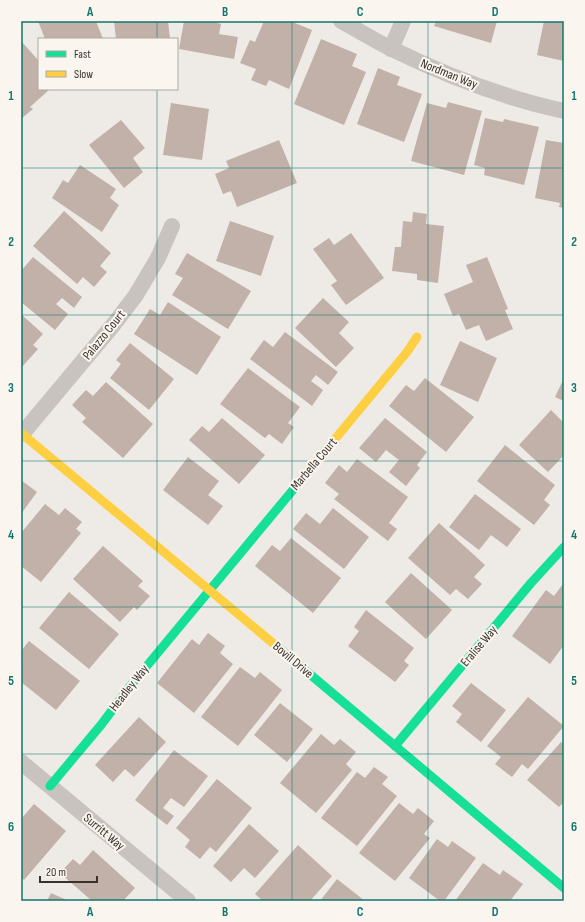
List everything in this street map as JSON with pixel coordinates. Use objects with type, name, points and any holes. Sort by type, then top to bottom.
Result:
[{"type":"street","name":"Nordman Way","points":[[341,21],[391,49],[442,72],[493,91],[545,107],[564,110]]},
{"type":"street","points":[[391,49],[403,21]]},
{"type":"street","name":"Palazzo Court","points":[[22,434],[114,324],[136,295],[158,258],[172,226]]},
{"type":"street","name":"Marbella Court","points":[[209,590],[407,352],[417,337]]},
{"type":"street","name":"Bovill Drive","points":[[22,434],[564,888]]},
{"type":"street","name":"Eralise Way","points":[[395,746],[531,583],[562,552]]},
{"type":"street","name":"Headley Way","points":[[50,786],[209,590]]},
{"type":"street","name":"Surritt Way","points":[[21,762],[188,901]]},
{"type":"building","points":[[38,21],[96,21],[103,38],[45,38]]},
{"type":"building","points":[[114,21],[168,21],[170,38],[116,38]]},
{"type":"building","points":[[184,21],[210,21],[221,24],[219,34],[238,37],[234,59],[179,49]]},
{"type":"building","points":[[264,21],[290,21],[312,30],[289,89],[269,80],[266,86],[251,80],[256,69],[240,63],[250,40],[255,42]]},
{"type":"building","points":[[436,21],[497,21],[491,43],[434,26]]},
{"type":"building","points":[[544,21],[564,21],[564,61],[537,55]]},
{"type":"building","points":[[321,39],[357,54],[352,66],[366,72],[344,125],[294,104]]},
{"type":"building","points":[[21,41],[38,60],[38,90],[49,90],[30,107],[33,109],[21,119]]},
{"type":"building","points":[[378,68],[400,77],[397,85],[422,94],[404,142],[357,124]]},
{"type":"building","points":[[448,102],[482,111],[464,175],[411,161],[427,103],[446,108]]},
{"type":"building","points":[[171,103],[209,109],[202,160],[163,155]]},
{"type":"building","points":[[485,118],[503,122],[504,119],[539,127],[524,185],[484,175],[485,168],[474,165]]},
{"type":"building","points":[[121,120],[145,148],[133,158],[143,172],[124,188],[89,145]]},
{"type":"building","points":[[279,140],[297,183],[237,207],[231,191],[223,194],[215,174],[229,168],[226,161]]},
{"type":"building","points":[[546,140],[564,143],[564,208],[559,207],[560,203],[535,198]]},
{"type":"building","points":[[80,165],[116,189],[110,198],[119,205],[102,232],[52,198],[63,180],[68,183]]},
{"type":"building","points":[[64,211],[111,253],[100,266],[107,272],[94,287],[83,277],[77,284],[33,246]]},
{"type":"building","points":[[413,212],[427,214],[426,224],[444,226],[438,283],[417,280],[417,274],[392,271],[395,247],[401,247],[403,221],[412,222]]},
{"type":"building","points":[[230,221],[274,236],[261,276],[216,261]]},
{"type":"building","points":[[351,233],[384,278],[346,305],[331,285],[337,281],[313,249],[329,238],[334,245]]},
{"type":"building","points":[[187,253],[251,291],[228,329],[172,295],[183,278],[175,274]]},
{"type":"building","points":[[33,257],[82,297],[74,308],[62,298],[56,304],[68,314],[55,330],[21,302],[21,271]]},
{"type":"building","points":[[487,257],[508,309],[505,310],[513,329],[486,341],[479,325],[466,330],[459,314],[453,316],[444,294],[473,282],[466,265]]},
{"type":"building","points":[[323,298],[349,322],[339,333],[354,348],[336,367],[295,328]]},
{"type":"building","points":[[168,302],[221,337],[197,375],[134,334],[150,309],[160,315]]},
{"type":"building","points":[[21,314],[43,334],[33,345],[38,349],[21,368]]},
{"type":"building","points":[[285,332],[338,372],[328,385],[316,375],[311,381],[323,390],[312,406],[250,359],[264,340],[273,347]]},
{"type":"building","points":[[460,341],[497,358],[478,402],[440,385]]},
{"type":"building","points":[[130,343],[174,379],[149,410],[110,378],[121,364],[116,360]]},
{"type":"building","points":[[248,368],[300,407],[288,423],[294,427],[282,444],[269,434],[265,438],[220,404]]},
{"type":"building","points":[[425,378],[474,417],[446,452],[389,406],[406,385],[414,391]]},
{"type":"building","points":[[564,378],[564,401],[555,397]]},
{"type":"building","points":[[106,382],[153,424],[123,458],[82,422],[86,418],[72,405],[86,390],[93,396]]},
{"type":"building","points":[[551,410],[564,423],[564,455],[548,472],[519,445]]},
{"type":"building","points":[[222,418],[265,455],[239,484],[189,440],[202,426],[209,432]]},
{"type":"building","points":[[385,418],[427,452],[417,465],[420,468],[406,486],[389,472],[399,460],[386,450],[376,462],[359,448]]},
{"type":"building","points":[[505,445],[555,485],[544,500],[550,505],[534,525],[477,481]]},
{"type":"building","points":[[188,457],[219,481],[208,495],[223,506],[208,525],[163,490]]},
{"type":"building","points":[[357,459],[408,497],[389,523],[397,529],[388,541],[334,499],[339,494],[325,483],[339,465],[347,472]]},
{"type":"building","points":[[21,480],[37,492],[21,514]]},
{"type":"building","points":[[475,494],[521,529],[507,547],[491,535],[479,550],[449,527]]},
{"type":"building","points":[[45,504],[59,515],[65,508],[82,522],[76,529],[81,533],[41,582],[21,566],[21,533]]},
{"type":"building","points":[[333,508],[369,537],[344,569],[293,529],[306,513],[320,524]]},
{"type":"building","points":[[439,523],[485,565],[474,577],[482,584],[468,599],[456,589],[450,595],[408,558]]},
{"type":"building","points":[[291,538],[341,578],[313,613],[255,566],[272,545],[280,551]]},
{"type":"building","points":[[103,546],[143,581],[138,586],[150,596],[137,610],[134,607],[120,622],[73,579]]},
{"type":"building","points":[[411,573],[452,610],[426,639],[385,602]]},
{"type":"building","points":[[563,584],[564,645],[550,664],[512,636],[546,590],[554,596]]},
{"type":"building","points":[[69,592],[119,634],[89,669],[39,628]]},
{"type":"building","points":[[366,610],[414,648],[404,661],[409,665],[395,682],[348,646],[359,631],[354,627]]},
{"type":"building","points":[[208,633],[225,646],[220,653],[233,664],[194,713],[157,683],[192,639],[199,645]]},
{"type":"building","points":[[29,641],[80,681],[56,710],[21,682],[21,665],[23,662],[21,660],[21,651]]},
{"type":"building","points":[[240,667],[255,678],[260,672],[282,690],[238,746],[201,717]]},
{"type":"building","points":[[471,683],[506,710],[481,742],[456,722],[462,714],[452,706]]},
{"type":"building","points":[[528,697],[564,726],[528,769],[522,764],[512,777],[495,764],[501,757],[487,746]]},
{"type":"building","points":[[280,703],[313,729],[287,762],[254,735]]},
{"type":"building","points":[[139,717],[166,742],[134,777],[125,769],[113,782],[95,765]]},
{"type":"building","points":[[321,734],[334,745],[340,739],[356,752],[346,764],[352,770],[316,813],[280,783]]},
{"type":"building","points":[[561,742],[564,744],[564,802],[559,807],[527,780]]},
{"type":"building","points":[[174,750],[208,776],[184,807],[171,798],[163,808],[174,816],[167,825],[135,800]]},
{"type":"building","points":[[374,767],[388,777],[382,784],[397,796],[357,846],[321,818],[357,772],[365,778]]},
{"type":"building","points":[[217,779],[252,808],[216,852],[210,847],[200,859],[185,847],[190,840],[176,828]]},
{"type":"building","points":[[399,803],[413,814],[418,808],[434,821],[424,834],[430,838],[395,881],[359,853]]},
{"type":"building","points":[[34,804],[66,831],[24,880],[21,877],[21,819]]},
{"type":"building","points":[[249,824],[279,851],[255,878],[244,868],[231,882],[213,866]]},
{"type":"building","points":[[437,839],[448,847],[452,841],[476,858],[444,901],[440,901],[409,878]]},
{"type":"building","points":[[298,845],[332,876],[310,901],[263,901],[255,894]]},
{"type":"building","points":[[93,850],[135,888],[123,901],[92,901],[60,873],[73,859],[80,865]]},
{"type":"building","points":[[483,863],[500,875],[503,870],[523,884],[510,901],[455,901]]},
{"type":"building","points":[[337,879],[365,901],[320,901]]},
{"type":"building","points":[[51,893],[69,901],[47,901]]},
{"type":"traffic: fast","points":[[50,786],[101,725],[131,685],[297,485]]},
{"type":"traffic: fast","points":[[395,746],[531,583],[564,547]]},
{"type":"traffic: fast","points":[[274,644],[564,888]]},
{"type":"traffic: slow","points":[[297,485],[407,352],[417,337]]},
{"type":"traffic: slow","points":[[21,433],[274,644]]}]
